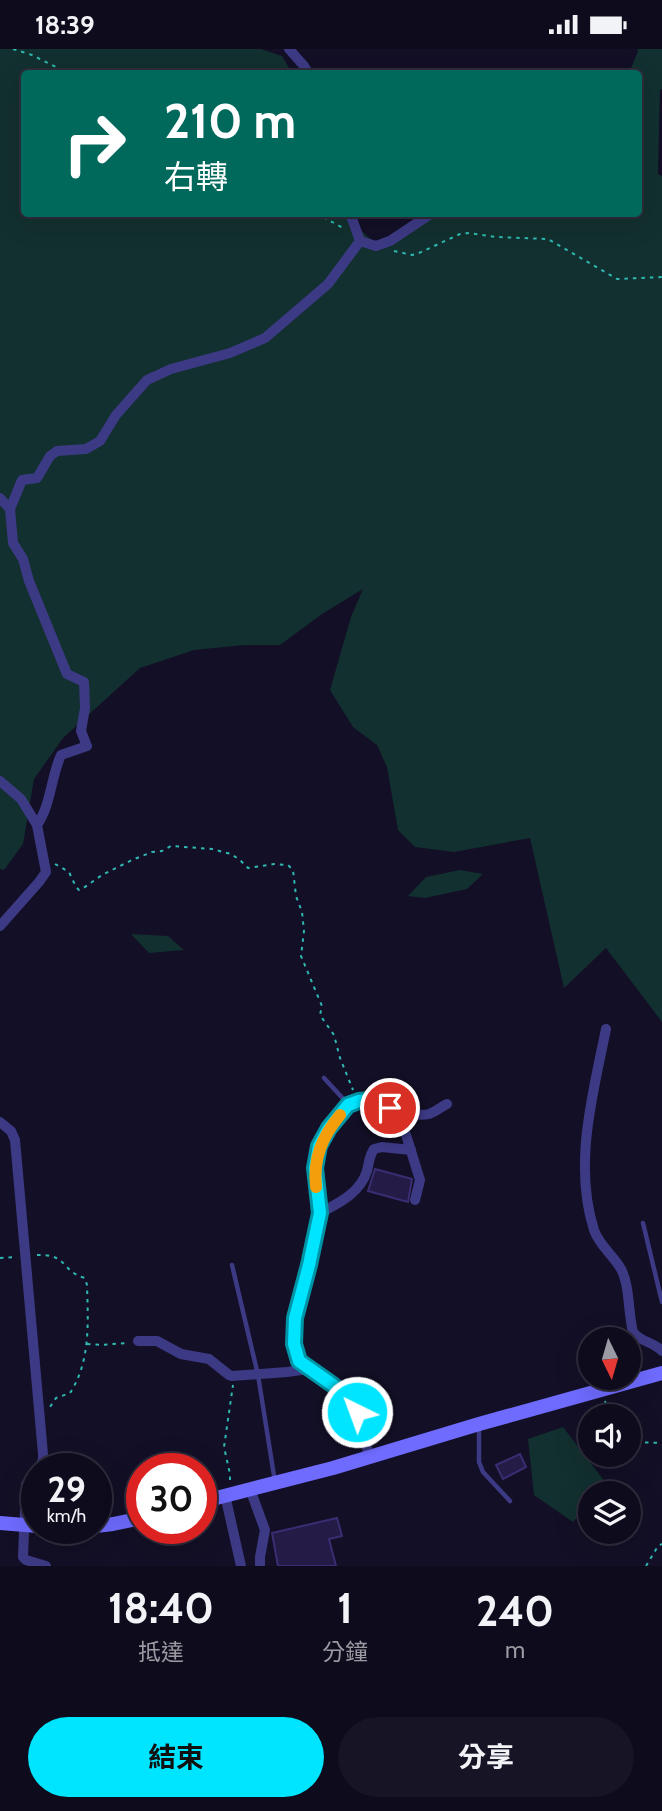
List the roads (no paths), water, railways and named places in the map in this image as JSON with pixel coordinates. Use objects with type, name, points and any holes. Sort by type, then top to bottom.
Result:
[{"type":"main road","points":[[217,1498],[662,1373]]},
{"type":"main road","points":[[0,1523],[21,1525]]},
{"type":"street","points":[[289,49],[306,70]]},
{"type":"street","points":[[351,217],[360,241]]},
{"type":"street","points":[[360,241],[376,246],[390,241],[426,217]]},
{"type":"street","points":[[37,825],[42,817],[61,755],[87,746],[82,731],[84,682],[66,674],[29,582],[23,559],[13,543],[10,509],[22,480],[37,478],[50,456],[57,451],[86,449],[100,441],[116,415],[146,380],[171,369],[230,353],[265,338],[328,284],[360,241]]},
{"type":"street","points":[[0,498],[10,509]]},
{"type":"street","points":[[0,781],[20,799],[37,825],[46,872],[0,926]]},
{"type":"street","points":[[606,1029],[590,1105],[585,1153],[584,1174],[590,1215],[597,1239],[624,1277],[633,1332],[662,1351]]},
{"type":"street","points":[[369,1457],[361,1422],[353,1405],[333,1385],[308,1369],[297,1357],[293,1330],[320,1213],[315,1168],[317,1154],[329,1128],[348,1104],[370,1100],[425,1114],[447,1104]]},
{"type":"street","points":[[398,1109],[420,1180],[415,1200]]},
{"type":"street","points":[[0,1122],[11,1131],[15,1140],[43,1453]]},
{"type":"street","points":[[320,1213],[357,1189],[374,1149],[382,1147],[411,1150]]},
{"type":"street","points":[[138,1341],[157,1341],[181,1354],[209,1359],[229,1375],[258,1375],[308,1369]]},
{"type":"street","points":[[250,1489],[265,1530],[260,1566]]},
{"type":"street","points":[[227,1495],[241,1566]]},
{"type":"street","points":[[26,1544],[23,1563],[46,1566]]},
{"type":"lane","points":[[324,1078],[348,1104]]},
{"type":"lane","points":[[643,1223],[662,1302]]},
{"type":"lane","points":[[232,1265],[258,1375],[275,1483]]},
{"type":"lane","points":[[479,1424],[479,1462],[483,1472],[510,1501]]}]
